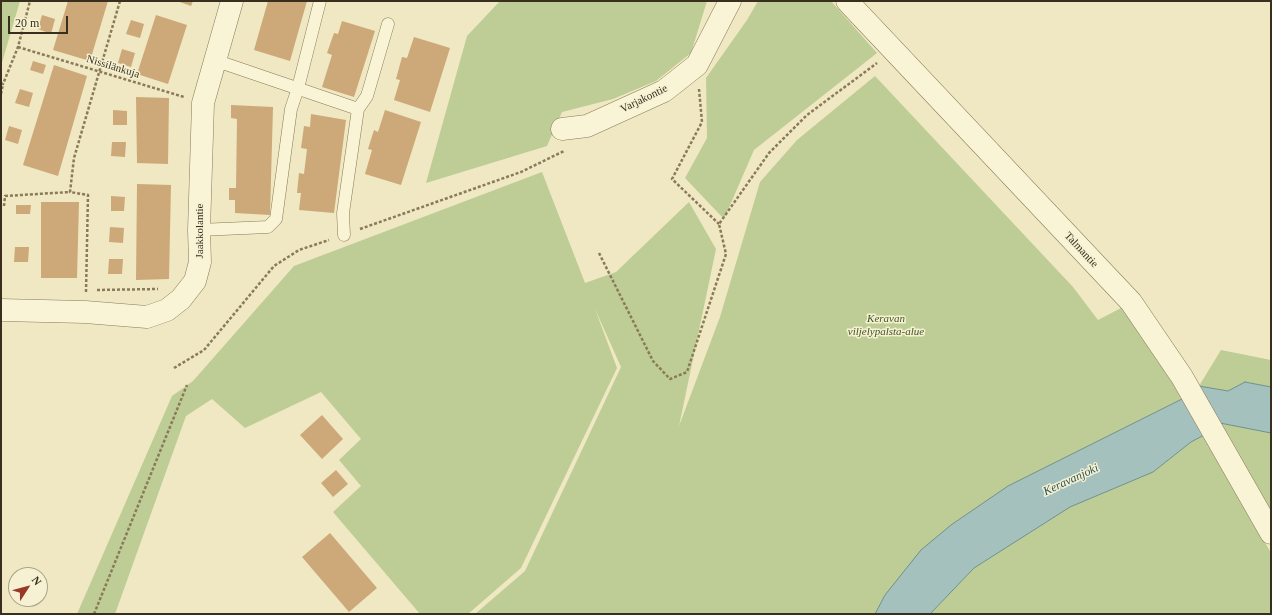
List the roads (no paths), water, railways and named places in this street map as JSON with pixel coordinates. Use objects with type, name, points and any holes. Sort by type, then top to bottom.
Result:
[{"type":"street","name":"Jaakkolantie","points":[[1,310],[85,312],[147,317],[167,310],[181,299],[195,281],[200,262],[190,101],[214,60],[232,1]]},
{"type":"street","name":"Varjakontie","points":[[562,129],[586,126],[664,91],[697,65],[730,1]]},
{"type":"street","name":"Talmantie","points":[[847,1],[1131,302],[1182,377],[1270,530]]},
{"type":"lane","points":[[199,230],[268,227],[276,219],[290,109],[298,88],[320,1]]},
{"type":"lane","points":[[344,235],[343,213],[358,109],[367,96],[388,24]]},
{"type":"lane","points":[[214,60],[358,109]]},
{"type":"water","points":[[1245,382],[1271,387],[1271,433],[1220,423],[1199,386],[1228,391]]},
{"type":"water","name":"Keravanjoki","points":[[1184,398],[1204,435],[1191,442],[1153,472],[1070,507],[974,568],[930,614],[875,614],[885,595],[921,550],[951,525],[1008,486]]},
{"type":"park label","name":"Keravan viljelypalsta-alue","points":[[886,325]]}]
